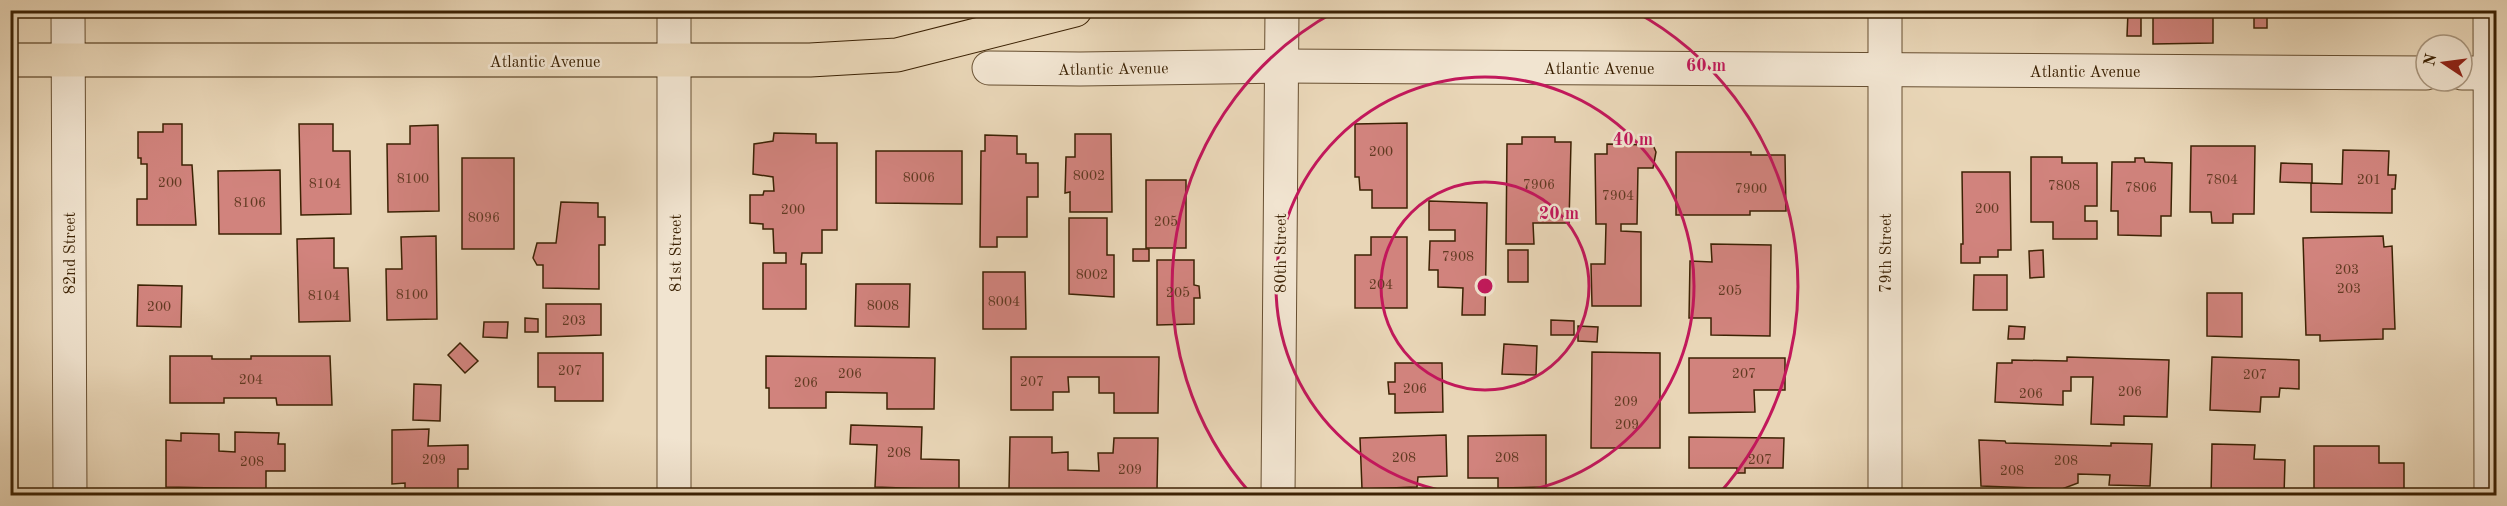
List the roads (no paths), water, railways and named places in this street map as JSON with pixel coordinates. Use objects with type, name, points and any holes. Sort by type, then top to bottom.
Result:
[{"type":"highway","name":"Atlantic Avenue","points":[[10,60],[676,62],[810,60],[897,55],[1075,10]]},
{"type":"street","name":"82nd Street","points":[[68,10],[70,495]]},
{"type":"street","name":"81st Street","points":[[674,10],[676,62],[674,495]]},
{"type":"street","name":"80th Street","points":[[1278,495],[1282,10]]},
{"type":"street","name":"79th Street","points":[[1885,10],[1885,495]]},
{"type":"street","points":[[2490,10],[2483,73],[2491,495]]},
{"type":"street","name":"Atlantic Avenue","points":[[989,68],[1282,66],[2414,73]]}]
